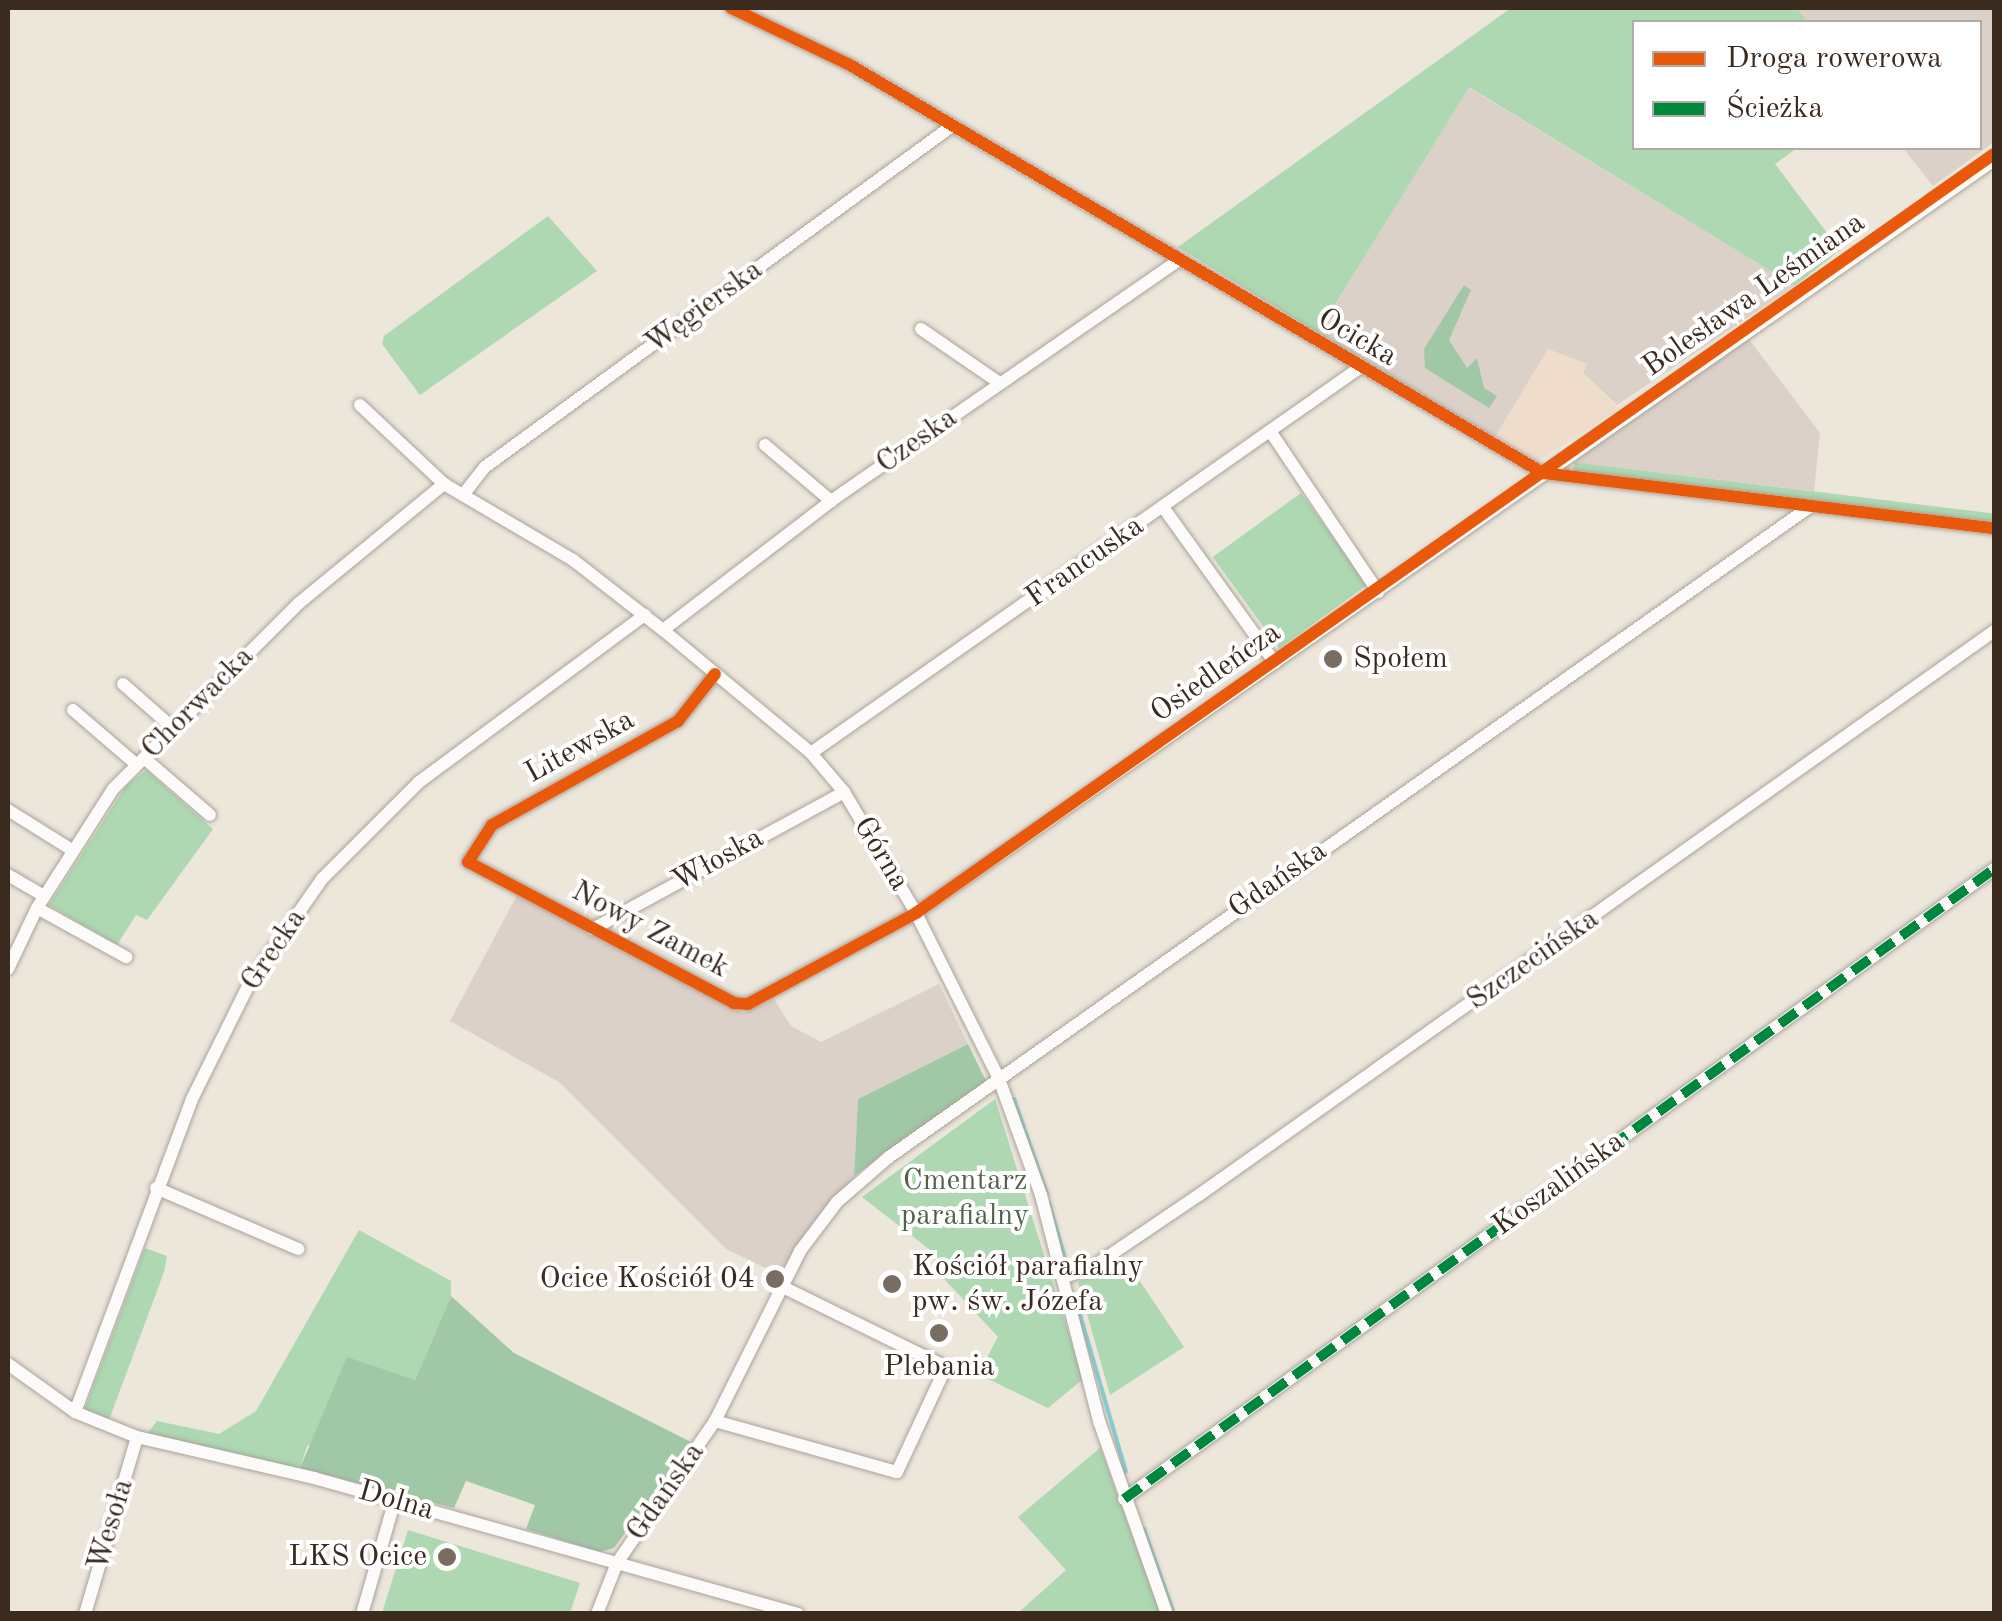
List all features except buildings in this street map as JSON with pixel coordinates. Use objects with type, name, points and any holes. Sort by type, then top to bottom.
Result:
[{"type":"street","name":"Ocicka","points":[[731,8],[952,126],[1358,369],[1543,472],[1808,508],[1994,528]]},
{"type":"street","name":"Węgierska","points":[[464,496],[485,466],[952,126]]},
{"type":"street","name":"Bolesława Leśmiana","points":[[1543,472],[1994,160]]},
{"type":"street","name":"Czeska","points":[[664,630],[831,501],[1177,260]]},
{"type":"street","points":[[921,329],[998,382]]},
{"type":"street","name":"Francuska","points":[[810,753],[1358,369]]},
{"type":"street","name":"Górna","points":[[360,404],[444,484],[573,560],[664,630],[810,753],[844,792],[916,913],[999,1079],[1064,1277],[1124,1499],[1167,1614]]},
{"type":"street","points":[[1270,431],[1378,592]]},
{"type":"street","points":[[765,445],[831,501]]},
{"type":"street","name":"Osiedleńcza","points":[[916,913],[1378,592],[1543,472]]},
{"type":"street","name":"Chorwacka","points":[[8,970],[14,939],[72,850],[140,762],[299,603],[444,484]]},
{"type":"street","points":[[1163,507],[1274,663]]},
{"type":"street","name":"Gdańska","points":[[598,1614],[617,1563],[715,1421],[783,1287],[837,1202],[999,1079],[1808,508]]},
{"type":"street","name":"Grecka","points":[[76,1412],[156,1188],[249,984],[322,880],[419,782],[644,616]]},
{"type":"street","name":"Szczecińska","points":[[1064,1277],[1090,1268],[1199,1196],[1994,631]]},
{"type":"street","name":"Litewska","points":[[468,862],[492,825],[678,720],[716,674]]},
{"type":"street","points":[[123,684],[173,728]]},
{"type":"street","points":[[73,710],[210,814]]},
{"type":"street","name":"Włoska","points":[[592,928],[844,792]]},
{"type":"street","points":[[8,810],[72,850]]},
{"type":"street","name":"Nowy Zamek","points":[[468,862],[734,1002],[748,1004],[916,913]]},
{"type":"street","name":"Koszalińska","points":[[1124,1499],[1994,869]]},
{"type":"street","points":[[8,875],[41,902],[126,957]]},
{"type":"street","points":[[156,1188],[298,1249]]},
{"type":"street","name":"Gdańska","points":[[715,1421],[897,1472],[946,1367],[783,1287]]},
{"type":"street","name":"Dolna","points":[[8,1364],[76,1412],[137,1437],[395,1500],[798,1614]]},
{"type":"street","name":"Wesoła","points":[[85,1614],[137,1437]]},
{"type":"street","points":[[362,1614],[395,1500]]},
{"type":"shaded area","points":[[1797,8],[1994,8],[1994,142],[1933,186],[1905,150],[1982,150],[1982,20],[1806,20]]},
{"type":"shaded area","points":[[1468,87],[1795,286],[1617,405],[1583,373],[1587,364],[1548,349],[1495,437],[1418,393],[1319,332]]},
{"type":"shaded area","points":[[1748,338],[1820,433],[1814,491],[1574,462]]},
{"type":"shaded area","points":[[1548,349],[1587,364],[1583,374],[1620,409],[1538,460],[1495,437]]},
{"type":"shaded area","points":[[517,895],[743,1013],[774,999],[791,1026],[821,1042],[939,984],[968,1044],[858,1099],[854,1176],[778,1274],[726,1249],[559,1082],[450,1021]]},
{"type":"green space","points":[[1511,8],[1797,8],[1806,20],[1632,20],[1632,150],[1794,150],[1775,164],[1840,250],[1795,286],[1469,87],[1319,331],[1418,393],[1178,247]]},
{"type":"green space","points":[[548,216],[597,271],[420,395],[382,344],[384,336]]},
{"type":"green space","points":[[1464,285],[1471,290],[1449,340],[1467,368],[1477,358],[1484,388],[1497,396],[1489,408],[1425,368],[1424,349]]},
{"type":"green space","points":[[1574,462],[1994,514],[1993,524],[1573,473]]},
{"type":"green space","points":[[1301,493],[1367,584],[1279,648],[1213,557]]},
{"type":"green space","points":[[146,770],[213,829],[147,920],[136,915],[117,945],[49,905],[126,786]]},
{"type":"green space","points":[[968,1044],[986,1081],[854,1176],[858,1099]]},
{"type":"green space","name":"Cmentarz parafialny","points":[[995,1099],[1083,1379],[1048,1408],[978,1374],[998,1337],[935,1269],[934,1253],[862,1197]]},
{"type":"green space","points":[[359,1230],[451,1281],[451,1296],[415,1380],[307,1446],[300,1468],[146,1435],[157,1421],[219,1434],[256,1411]]},
{"type":"green space","points":[[145,1248],[167,1256],[164,1272],[109,1420],[84,1411]]},
{"type":"green space","points":[[1125,1259],[1184,1347],[1110,1395],[1078,1282]]},
{"type":"green space","points":[[451,1296],[514,1353],[691,1442],[614,1548],[600,1552],[526,1529],[535,1505],[466,1481],[454,1508],[300,1468],[347,1357],[415,1380]]},
{"type":"green space","points":[[1100,1448],[1161,1613],[1018,1613],[1066,1570],[1018,1517]]},
{"type":"green space","name":"LKS Ocice","points":[[408,1530],[580,1583],[570,1613],[382,1613]]},
{"type":"waterway","points":[[1014,1099],[1047,1194]]},
{"type":"waterway","points":[[1049,1203],[1065,1258]]},
{"type":"waterway","points":[[1074,1294],[1126,1472]]},
{"type":"waterway","points":[[1144,1529],[1174,1614]]},
{"type":"marked path","points":[[1124,1499],[1994,869]]},
{"type":"cycle path","points":[[731,8],[850,65],[1543,473],[1994,528]]},
{"type":"cycle path","points":[[715,674],[678,721],[492,825],[468,862],[734,1003],[748,1004],[916,913],[1994,154]]},
{"type":"place","name":"Społem","points":[[1333,659]]},
{"type":"place","name":"Ocice Kościół 04","points":[[775,1279]]},
{"type":"place","name":"Kościół parafialny pw. św. Józefa","points":[[892,1284]]},
{"type":"place","name":"Plebania","points":[[939,1333]]},
{"type":"place","name":"LKS Ocice","points":[[447,1557]]}]
